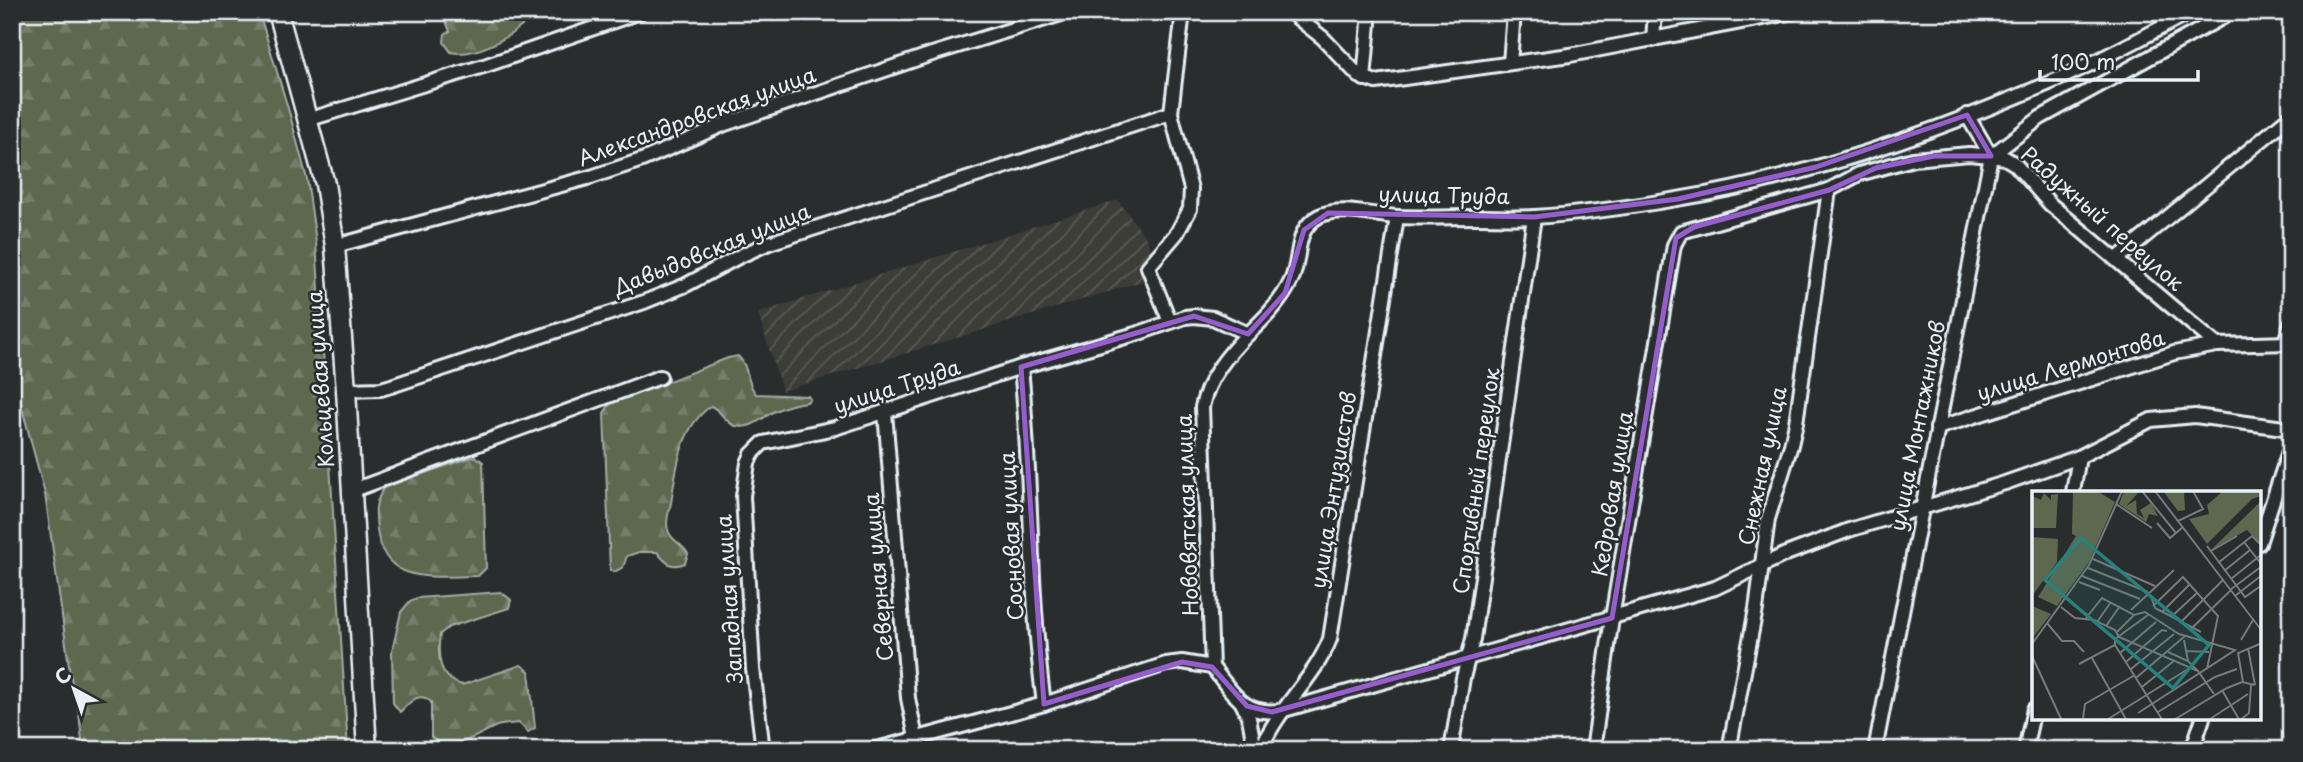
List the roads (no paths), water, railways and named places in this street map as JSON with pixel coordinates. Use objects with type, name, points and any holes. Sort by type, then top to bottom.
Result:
[{"type":"highway","name":"Кольцевая улица","points":[[278,12],[325,184],[335,246],[367,750]]},
{"type":"street","points":[[307,120],[477,69],[639,12]]},
{"type":"street","name":"Александровская улица","points":[[335,246],[591,177],[725,124],[932,54],[1068,12]]},
{"type":"street","points":[[1170,322],[1148,267],[1177,233],[1190,209],[1191,188],[1171,113],[1183,12]]},
{"type":"street","points":[[1290,12],[1323,38],[1364,79],[1376,82],[1653,40],[1793,12]]},
{"type":"street","points":[[1364,79],[1370,12]]},
{"type":"street","points":[[1510,63],[1514,12]]},
{"type":"street","points":[[1653,40],[1655,12]]},
{"type":"street","name":"улица Труда","points":[[757,448],[773,439],[835,428],[1021,367],[1194,316],[1205,316],[1248,334],[1285,293],[1293,278],[1299,242],[1311,222],[1328,213],[1397,217],[1534,217],[1678,199],[1756,182],[1889,143],[1967,115],[2056,80],[2191,12]]},
{"type":"street","points":[[1829,190],[1859,174],[1913,159],[1969,153],[1991,156],[2040,118],[2232,12]]},
{"type":"street","name":"Давыдовская улица","points":[[346,390],[381,389],[644,302],[686,285],[769,243],[1171,113]]},
{"type":"street","points":[[1967,115],[1991,156]]},
{"type":"street","points":[[2117,259],[2291,117]]},
{"type":"street","name":"Радужный переулок","points":[[1991,156],[2005,158],[2015,164],[2050,204],[2217,345]]},
{"type":"street","name":"улица Монтажников","points":[[1875,750],[1991,156]]},
{"type":"street","name":"Кедровая улица","points":[[1593,750],[1612,618],[1674,245],[1681,232],[1829,190]]},
{"type":"street","name":"Снежная улица","points":[[1729,750],[1756,609],[1768,519],[1796,423],[1829,190]]},
{"type":"street","name":"улица Энтузиастов","points":[[1261,750],[1272,726],[1319,662],[1330,639],[1397,217]]},
{"type":"street","name":"Спортивный переулок","points":[[1451,750],[1473,639],[1492,519],[1534,217]]},
{"type":"street","points":[[2288,342],[2291,323]]},
{"type":"street","name":"Нововятская улица","points":[[1212,667],[1202,407],[1205,395],[1223,362],[1248,334]]},
{"type":"street","name":"улица Лермонтова","points":[[1937,428],[2152,359],[2217,345],[2288,342]]},
{"type":"street","name":"Сосновая улица","points":[[1021,367],[1027,425],[1037,656],[1044,704]]},
{"type":"street","points":[[351,491],[660,377]]},
{"type":"street","name":"Северная улица","points":[[885,412],[908,698],[916,738]]},
{"type":"street","points":[[1240,701],[1255,711],[1284,710],[1715,588],[1762,565],[1849,530],[1921,510],[2079,457],[2151,420],[2195,416],[2291,429]]},
{"type":"street","points":[[2261,537],[2291,446]]},
{"type":"street","name":"Западная улица","points":[[757,448],[748,463],[743,509],[753,669],[763,750]]},
{"type":"street","points":[[2073,491],[2079,457]]},
{"type":"street","points":[[873,750],[1044,704],[1166,664],[1182,662],[1212,667],[1240,701],[1249,718],[1255,750]]},
{"type":"street","points":[[2025,750],[2032,718]]},
{"type":"street","points":[[2192,750],[2202,720]]}]
